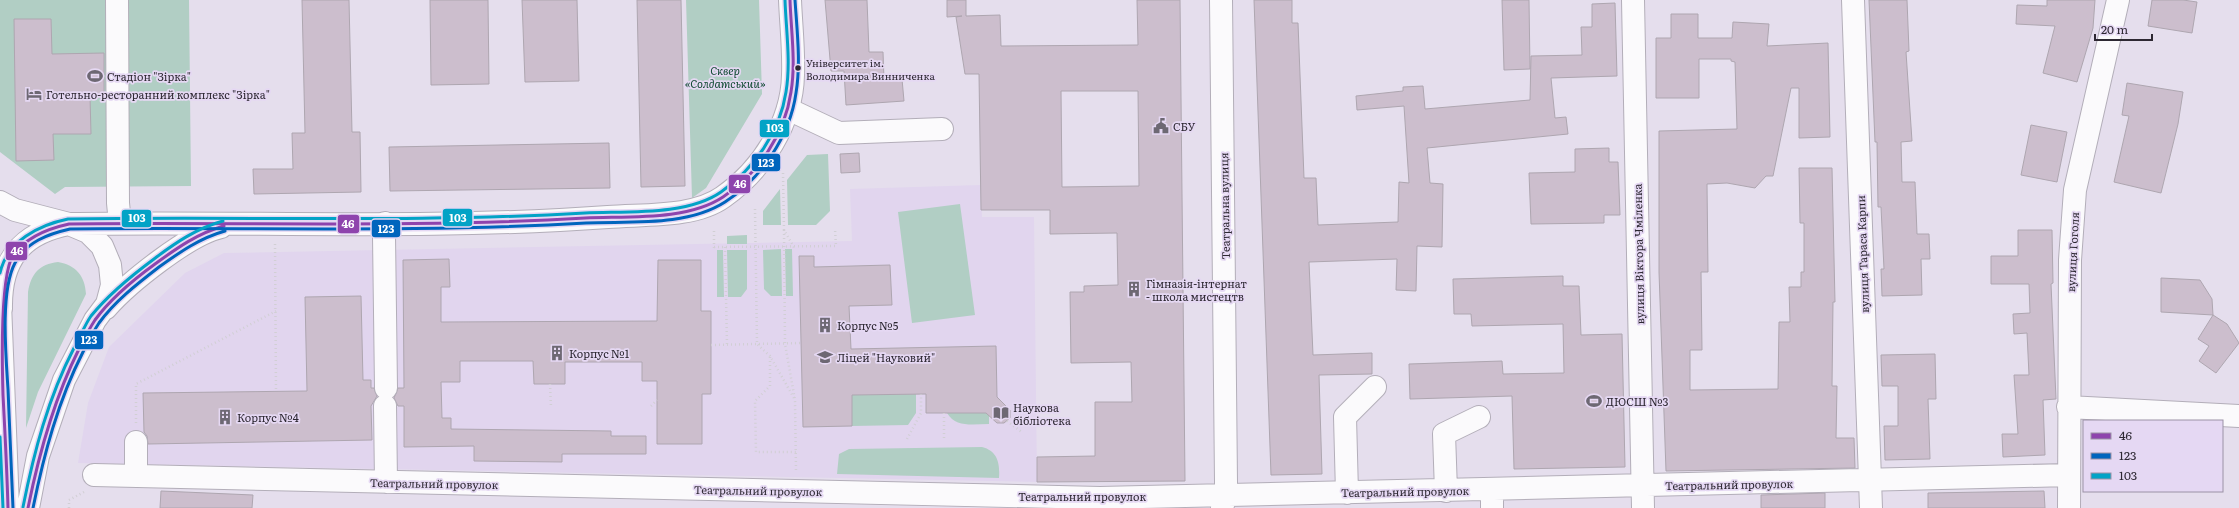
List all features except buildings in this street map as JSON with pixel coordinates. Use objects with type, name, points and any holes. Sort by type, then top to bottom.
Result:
[{"type":"street","points":[[117,0],[118,197],[120,223]]},
{"type":"street","points":[[8,508],[0,288],[6,268],[16,251],[31,237],[50,228],[69,224],[558,221],[672,212],[709,206],[737,187],[750,174],[773,141],[788,109],[794,75],[790,0]]},
{"type":"street","name":"Театральна вулиця","points":[[1221,0],[1224,502]]},
{"type":"street","name":"вулиця Віктора Чміленка","points":[[1633,0],[1642,508]]},
{"type":"street","name":"вулиця Тараса Карпи","points":[[1853,0],[1871,508]]},
{"type":"street","name":"вулиця Гоголя","points":[[2069,508],[2068,407],[2070,260],[2075,190],[2118,0]]},
{"type":"street","points":[[788,109],[839,133],[942,129]]},
{"type":"street","points":[[0,202],[15,210],[69,224],[88,232],[102,246],[110,265],[112,285],[106,304],[95,320],[67,374],[51,415],[38,456],[28,508]]},
{"type":"street","points":[[385,223],[386,482]]},
{"type":"street","points":[[95,320],[114,298],[167,255],[215,228],[233,224]]},
{"type":"street","points":[[1347,493],[1345,417],[1375,387]]},
{"type":"street","points":[[2068,407],[2239,416]]},
{"type":"street","points":[[1446,490],[1444,434],[1480,417]]},
{"type":"street","points":[[136,442],[136,476]]},
{"type":"street","name":"Театральний провулок","points":[[94,475],[1224,502],[1347,493],[1446,490],[1492,499],[1642,486],[2069,475]]},
{"type":"path","points":[[783,173],[785,344],[795,400],[796,491]]},
{"type":"path","points":[[755,209],[757,344],[770,356],[795,400]]},
{"type":"path","points":[[714,231],[714,249],[725,247],[783,246],[794,248],[836,246],[835,229]]},
{"type":"path","points":[[784,230],[794,248]]},
{"type":"path","points":[[275,238],[276,392]]},
{"type":"path","points":[[725,247],[727,345]]},
{"type":"path","points":[[136,442],[136,384],[276,311]]},
{"type":"path","points":[[711,345],[801,343]]},
{"type":"path","points":[[770,356],[770,386],[756,401],[756,452],[796,452]]},
{"type":"path","points":[[550,384],[551,407]]},
{"type":"path","points":[[907,439],[921,413],[921,394]]},
{"type":"path","points":[[651,406],[657,400]]},
{"type":"path","points":[[944,413],[944,438]]},
{"type":"path","points":[[1007,420],[1023,433]]},
{"type":"path","points":[[69,500],[69,508]]},
{"type":"shaded area","points":[[981,185],[982,217],[1034,217],[1037,482],[78,463],[88,403],[109,347],[185,273],[224,253],[852,241],[850,189]]},
{"type":"green space","name":"Стадіон \"Зірка\"","points":[[0,0],[189,0],[191,186],[65,187],[55,194],[0,152]]},
{"type":"green space","name":"Сквер «Солдатський»","points":[[686,0],[759,0],[762,94],[706,188],[692,198]]},
{"type":"green space","points":[[828,154],[830,211],[816,225],[788,225],[787,180],[807,155]]},
{"type":"green space","points":[[780,189],[781,225],[763,225],[763,211]]},
{"type":"green space","points":[[960,204],[975,315],[912,323],[898,212]]},
{"type":"green space","points":[[747,235],[747,244],[727,244],[727,236]]},
{"type":"green space","points":[[781,249],[782,296],[771,296],[764,289],[763,250]]},
{"type":"green space","points":[[785,249],[792,249],[793,296],[786,296]]},
{"type":"green space","points":[[717,250],[723,250],[724,297],[717,297]]},
{"type":"green space","points":[[727,250],[747,250],[747,289],[741,297],[728,297]]},
{"type":"green space","points":[[58,262],[70,266],[78,272],[84,282],[86,294],[38,392],[26,428],[29,286],[37,271],[46,265]]},
{"type":"green space","points":[[916,394],[916,413],[908,425],[852,426],[852,395]]},
{"type":"green space","points":[[947,413],[986,413],[989,415],[989,424],[960,423],[951,418]]},
{"type":"green space","points":[[982,447],[995,455],[999,468],[999,478],[837,474],[839,454],[849,449]]},
{"type":"transit line","name":"103","points":[[0,273],[4,262],[17,243],[26,236],[46,225],[68,219],[456,218],[655,211],[674,209],[707,200],[733,183],[754,161],[764,148],[778,121],[786,92],[788,69],[785,0]]},
{"type":"transit line","name":"46","points":[[8,508],[2,345],[3,306],[7,272],[11,259],[22,245],[29,240],[44,232],[69,224],[456,223],[656,216],[675,214],[708,205],[736,188],[748,177],[768,152],[783,123],[791,92],[793,69],[790,0]]},
{"type":"transit line","name":"123","points":[[13,508],[5,342],[7,290],[10,275],[15,263],[31,244],[46,236],[70,229],[457,228],[639,222],[693,216],[710,210],[725,202],[738,192],[762,169],[780,140],[793,109],[796,93],[798,47],[795,0]]},
{"type":"transit line","name":"103","points":[[23,507],[37,446],[49,406],[65,367],[91,316],[105,300],[137,272],[162,253],[195,232],[223,221]]},
{"type":"transit line","name":"46","points":[[28,508],[42,447],[62,387],[70,368],[95,320],[108,304],[139,276],[155,264],[197,237],[224,226]]},
{"type":"transit line","name":"123","points":[[33,508],[47,448],[66,389],[99,323],[119,300],[159,267],[207,237],[225,231]]},
{"type":"transit line","name":"103","points":[[0,437],[3,508]]},
{"type":"place","name":"Університет ім. Володимира Винниченка","points":[[798,68]]},
{"type":"place","name":"Стадіон \"Зірка\"","points":[[95,76]]},
{"type":"place","name":"Готельно-ресторанний комплекс \"Зірка\"","points":[[34,94]]},
{"type":"place","name":"СБУ","points":[[1161,126]]},
{"type":"place","name":"Гімназія-інтернат - школа мистецтв","points":[[1134,289]]},
{"type":"place","name":"Корпус №5","points":[[825,325]]},
{"type":"place","name":"Корпус №1","points":[[557,353]]},
{"type":"place","name":"Ліцей \"Науковий\"","points":[[825,357]]},
{"type":"place","name":"ДЮСШ №3","points":[[1594,401]]},
{"type":"place","name":"Наукова бібліотека","points":[[1001,413]]},
{"type":"place","name":"Корпус №4","points":[[225,417]]}]
